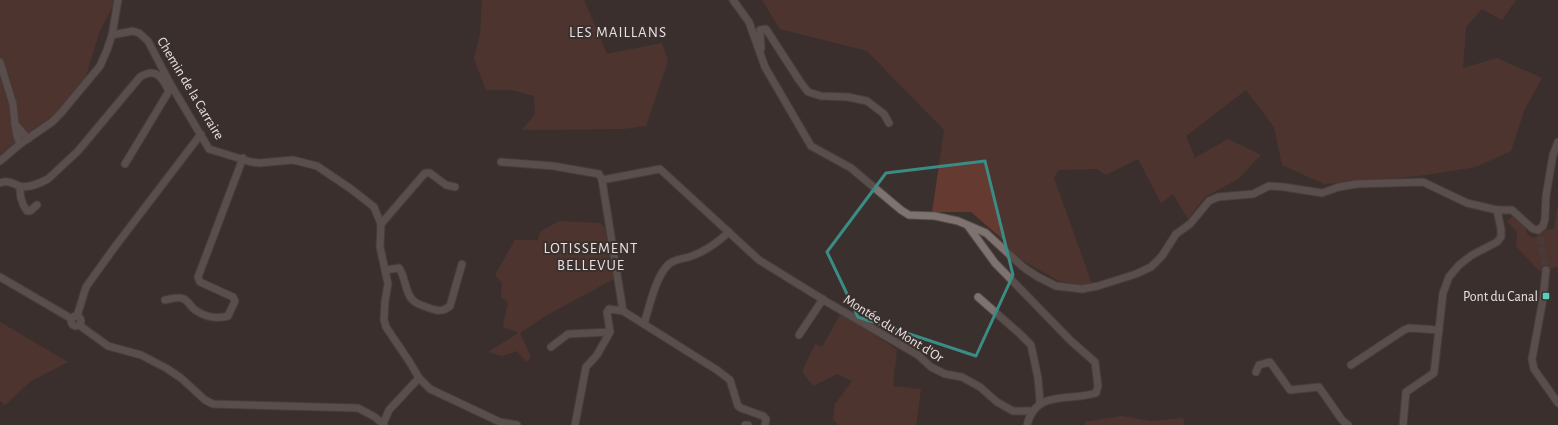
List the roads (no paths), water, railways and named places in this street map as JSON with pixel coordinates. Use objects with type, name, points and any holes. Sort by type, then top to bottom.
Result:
[{"type":"street","points":[[0,161],[28,138],[52,122],[75,98],[100,66],[112,36],[118,0]]},
{"type":"street","points":[[733,0],[749,22],[765,67],[811,146],[851,168],[901,210],[909,214],[935,216],[958,221],[986,234],[1022,267],[1056,286],[1082,289],[1098,286],[1136,274],[1151,267],[1162,256],[1176,234],[1190,224],[1209,201],[1218,197],[1253,194],[1269,186],[1322,193],[1339,187],[1357,184],[1423,182],[1466,204],[1497,210],[1512,210],[1539,234],[1545,219],[1546,196],[1553,155],[1558,142]]},
{"type":"street","points":[[769,75],[761,48],[760,30],[766,29],[808,92],[821,96],[848,97],[867,102],[884,114],[889,124]]},
{"type":"street","name":"Chemin de la Carraire","points":[[112,36],[133,31],[139,33],[148,41],[209,149],[259,163],[293,160],[317,166],[374,207],[381,224],[380,247],[388,284],[384,320],[386,327],[419,378],[430,389],[500,422],[517,425]]},
{"type":"street","points":[[0,62],[13,104],[17,136],[20,144]]},
{"type":"street","points":[[0,183],[11,182],[20,186],[36,185],[48,179],[78,150],[140,77],[146,73],[163,69]]},
{"type":"street","points":[[124,164],[169,91],[162,77],[153,72]]},
{"type":"street","points":[[15,124],[28,138]]},
{"type":"street","points":[[74,317],[86,287],[201,134]]},
{"type":"street","points":[[165,300],[177,298],[184,299],[196,311],[210,317],[220,319],[228,316],[235,301],[232,297],[200,282],[198,277],[243,158]]},
{"type":"street","points":[[501,162],[553,166],[599,174],[602,180],[623,311]]},
{"type":"street","name":"Montée du Mont d'Or","points":[[602,180],[660,169],[759,260],[918,355],[931,367],[945,374],[962,377],[980,387],[997,402],[1013,411],[1032,411]]},
{"type":"street","points":[[381,224],[424,173],[430,173],[446,185],[455,187]]},
{"type":"street","points":[[20,186],[23,206],[30,211],[37,205]]},
{"type":"street","points":[[1403,425],[1406,392],[1434,373],[1443,293],[1449,277],[1467,258],[1496,242],[1501,237],[1497,210]]},
{"type":"street","points":[[966,225],[995,263],[1071,341],[1095,362],[1098,386],[1096,393],[1086,396],[1051,399],[1040,402],[1032,411],[1027,425]]},
{"type":"street","points":[[644,324],[660,275],[668,265],[676,260],[712,247],[729,232]]},
{"type":"street","points":[[386,270],[399,268],[402,272],[413,302],[438,311],[445,310],[450,306],[462,264]]},
{"type":"street","points":[[1546,270],[1543,299],[1532,359],[1534,369],[1558,403]]},
{"type":"street","points":[[0,277],[81,320],[79,325],[108,346],[141,355],[166,368],[181,378],[205,400],[213,404],[358,408],[374,417],[383,425],[389,410],[419,378]]},
{"type":"street","points":[[978,297],[1031,345],[1038,378],[1040,402]]},
{"type":"street","points":[[799,335],[823,299]]},
{"type":"street","points":[[575,425],[586,367],[597,355],[610,332],[607,312],[612,308],[623,311],[717,370],[730,380],[738,406],[763,416],[766,419],[765,425]]},
{"type":"street","points":[[1351,365],[1409,328],[1439,330]]},
{"type":"street","points":[[551,346],[568,334],[610,332]]},
{"type":"street","points":[[1256,372],[1259,365],[1270,362],[1290,390],[1319,387],[1342,420],[1348,425]]},
{"type":"tunnel","points":[[1540,237],[1546,270]]},
{"type":"place","name":"Pont du Canal","points":[[1546,296]]},
{"type":"district","name":"LES MAILLANS","points":[[618,32]]},
{"type":"district","name":"LOTISSEMENT BELLEVUE","points":[[591,256]]}]
